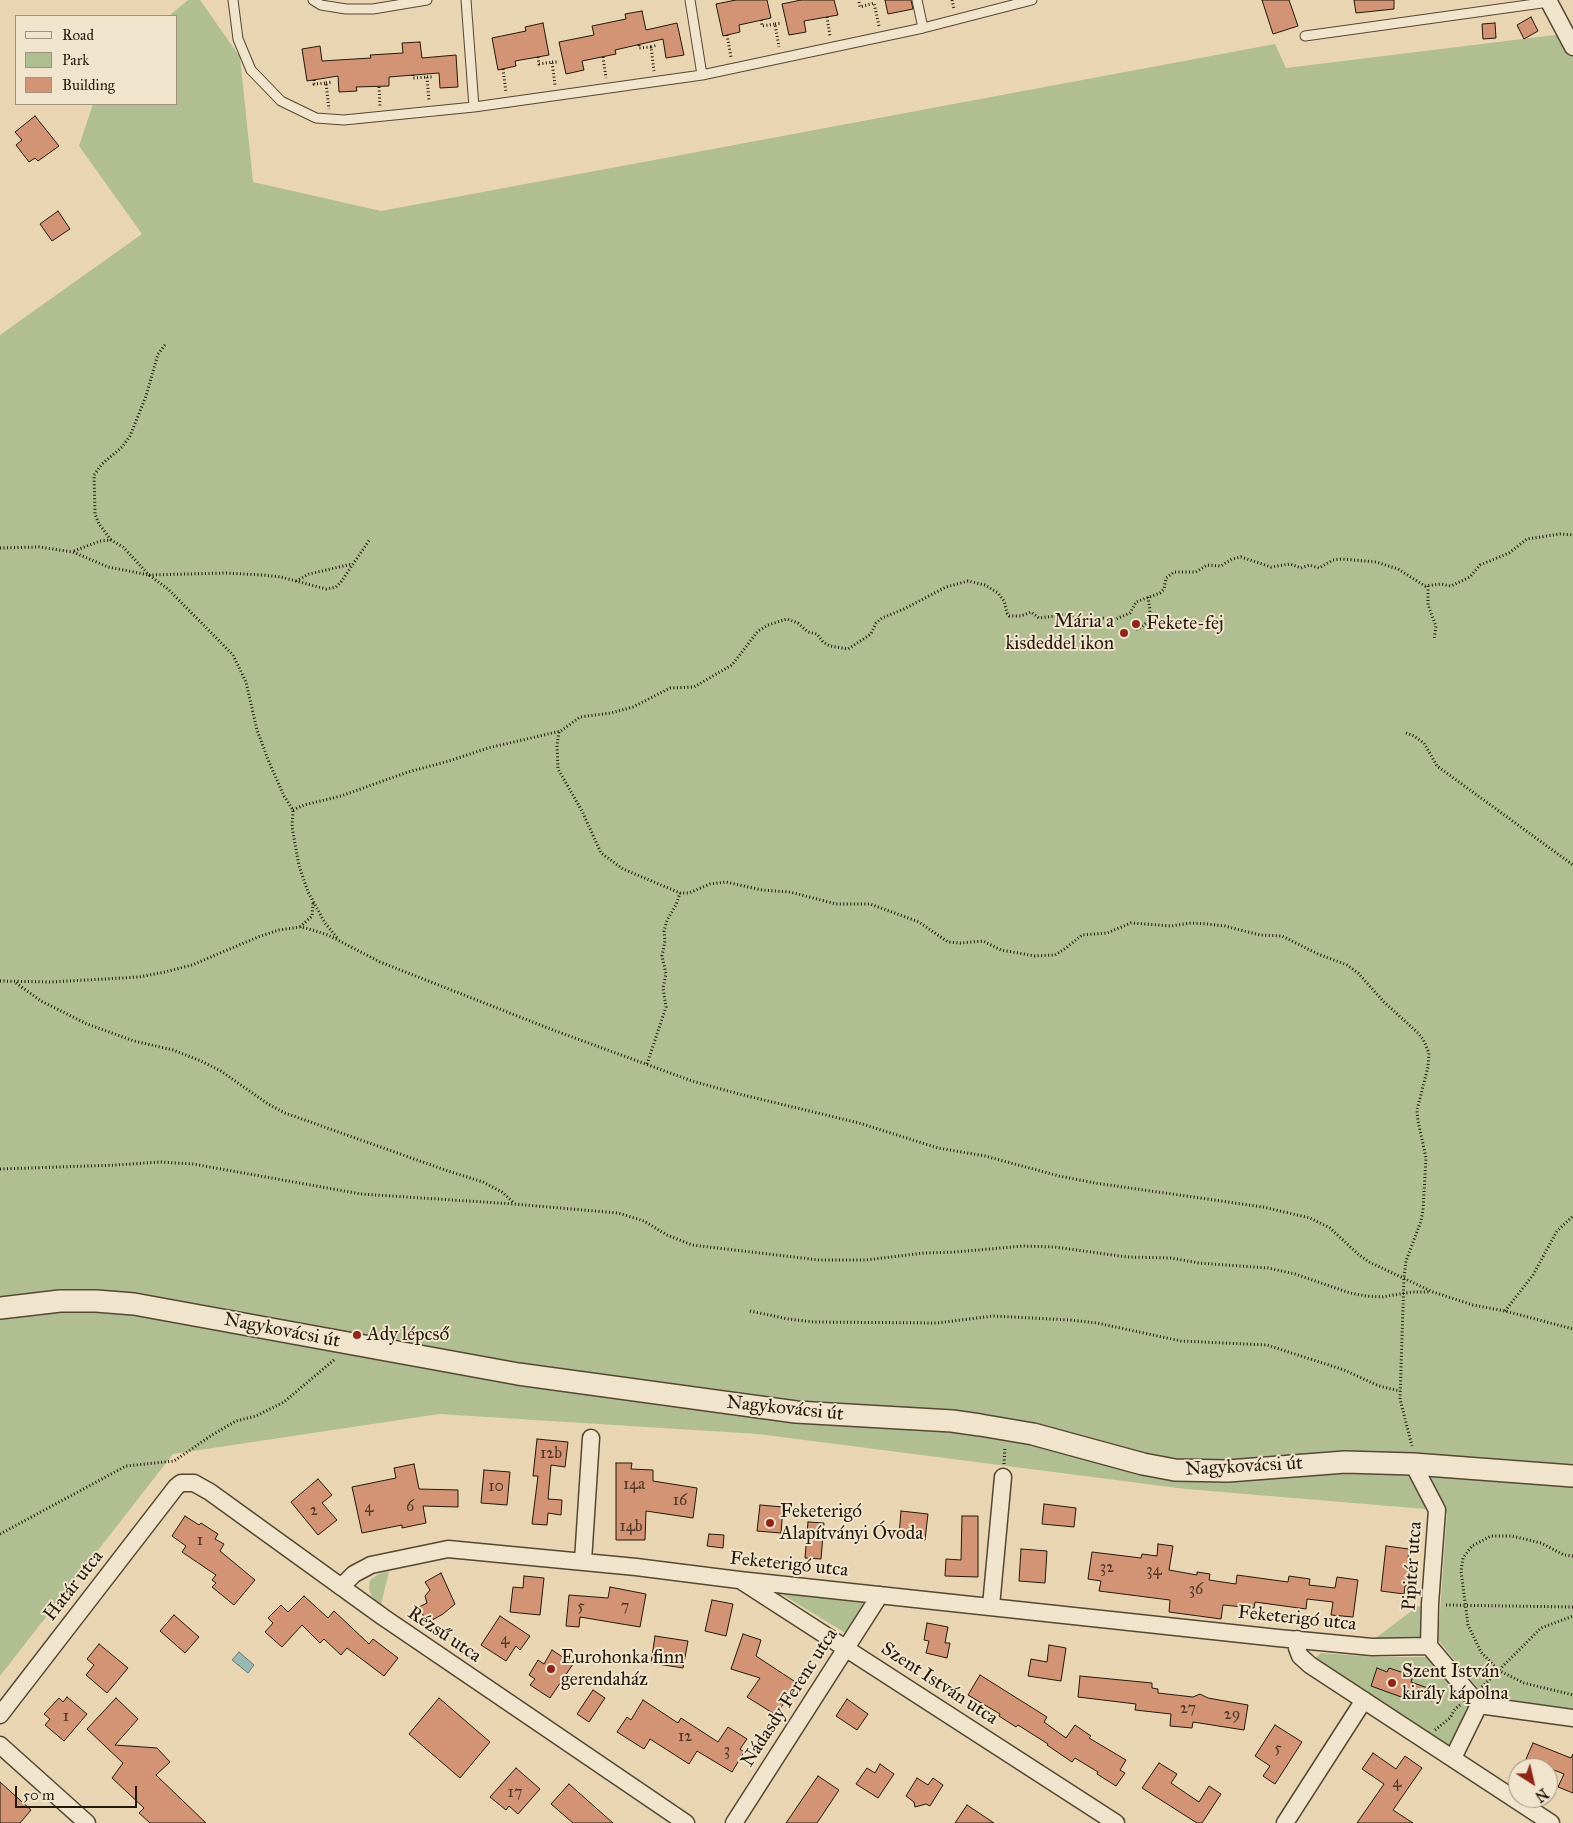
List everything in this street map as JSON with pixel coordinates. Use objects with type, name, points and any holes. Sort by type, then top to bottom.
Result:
[{"type":"street","points":[[1549,1],[1573,47]]},
{"type":"street","name":"Nagykovácsi út","points":[[0,1308],[60,1301],[134,1304],[518,1374],[796,1412],[952,1421],[1006,1429],[1033,1434],[1143,1464],[1175,1470],[1228,1471],[1345,1462],[1413,1464],[1573,1476]]},
{"type":"street","points":[[583,1561],[591,1438]]},
{"type":"street","name":"Pipitér utca","points":[[1413,1464],[1437,1510],[1429,1646]]},
{"type":"street","points":[[991,1606],[1003,1477]]},
{"type":"street","name":"Rézsű utca","points":[[181,1483],[194,1483],[210,1492],[341,1587],[686,1823]]},
{"type":"street","name":"Határ utca","points":[[0,1715],[170,1494],[181,1483]]},
{"type":"street","name":"Feketerigó utca","points":[[341,1587],[354,1574],[371,1565],[448,1549],[583,1561],[739,1580],[1372,1647],[1429,1646]]},
{"type":"street","name":"Szent István utca","points":[[739,1580],[1116,1823]]},
{"type":"street","name":"Nádasdy Ferenc utca","points":[[734,1823],[880,1595]]},
{"type":"street","points":[[1297,1639],[1297,1648],[1300,1656],[1552,1823]]},
{"type":"street","points":[[1429,1646],[1475,1701],[1573,1718]]},
{"type":"street","points":[[1285,1823],[1364,1700]]},
{"type":"street","points":[[1453,1758],[1475,1701]]},
{"type":"street","points":[[0,1745],[87,1823]]},
{"type":"lane","points":[[233,0],[238,39],[251,70],[281,101],[316,118],[344,120],[372,119],[474,107],[702,75],[923,28],[1032,0]]},
{"type":"lane","points":[[313,0],[321,5],[346,9],[373,8],[428,0]]},
{"type":"lane","points":[[466,0],[474,107]]},
{"type":"lane","points":[[690,0],[702,75]]},
{"type":"lane","points":[[917,0],[923,28]]},
{"type":"lane","points":[[1305,36],[1549,1]]},
{"type":"path","points":[[859,2],[860,6],[879,3]]},
{"type":"path","points":[[874,4],[881,36]]},
{"type":"path","points":[[826,18],[833,47]]},
{"type":"path","points":[[761,20],[762,26],[781,23]]},
{"type":"path","points":[[774,24],[781,58]]},
{"type":"path","points":[[727,35],[733,68]]},
{"type":"path","points":[[639,45],[639,48],[657,45]]},
{"type":"path","points":[[651,46],[656,81]]},
{"type":"path","points":[[538,57],[538,64],[558,62]]},
{"type":"path","points":[[603,57],[608,88]]},
{"type":"path","points":[[552,62],[556,95]]},
{"type":"path","points":[[503,69],[507,102]]},
{"type":"path","points":[[413,75],[413,78],[432,77]]},
{"type":"path","points":[[427,77],[430,112]]},
{"type":"path","points":[[314,80],[314,84],[332,82]]},
{"type":"path","points":[[326,82],[330,119]]},
{"type":"path","points":[[165,345],[158,354],[146,396],[130,436],[122,447],[102,464],[94,475],[95,514],[99,524],[111,540],[123,547],[149,575],[168,589],[232,656],[246,682],[258,730],[269,762],[284,796],[293,810],[292,827],[299,866],[308,892],[325,923],[340,942]]},
{"type":"path","points":[[293,810],[312,802],[341,796],[408,772],[512,742],[559,732],[574,720],[627,708],[670,688],[698,685],[732,664],[758,631],[768,625],[787,619],[798,622],[808,632],[817,634],[826,644],[844,650],[852,648],[871,634],[876,623],[882,618],[904,610],[946,587],[963,581],[978,583],[998,593],[1004,601],[1006,613],[1009,616],[1021,616],[1030,612],[1039,618],[1064,614],[1089,621],[1100,618],[1116,619],[1128,615],[1136,602],[1162,591],[1166,578],[1174,572],[1196,572],[1207,565],[1222,566],[1232,559],[1241,557],[1271,567],[1290,564],[1301,568],[1309,565],[1319,568],[1333,560],[1342,558],[1376,562],[1393,567],[1423,585],[1441,584],[1451,586],[1470,577],[1480,564],[1509,553],[1527,539],[1560,534],[1573,535]]},
{"type":"path","points":[[0,548],[39,547],[73,552],[108,567],[149,575],[226,573],[272,576],[326,589],[336,587],[341,582],[370,539]]},
{"type":"path","points":[[73,552],[100,541],[111,540]]},
{"type":"path","points":[[296,581],[309,574],[353,564]]},
{"type":"path","points":[[1428,586],[1428,606],[1436,626],[1434,640]]},
{"type":"path","points":[[1133,627],[1137,629],[1142,627],[1149,620],[1148,597]]},
{"type":"path","points":[[559,732],[557,745],[558,769],[582,811],[601,853],[622,869],[680,893],[689,893],[710,884],[726,882],[762,890],[790,892],[836,904],[870,904],[919,922],[948,942],[983,941],[1001,950],[1035,956],[1050,956],[1066,948],[1082,935],[1113,931],[1131,923],[1171,926],[1191,923],[1225,926],[1260,935],[1282,936],[1318,954],[1347,965],[1358,973],[1418,1033],[1429,1053],[1428,1067],[1418,1110],[1418,1121],[1426,1158],[1422,1221],[1406,1261],[1403,1293],[1400,1391],[1401,1407],[1412,1448],[1413,1464]]},
{"type":"path","points":[[1406,732],[1424,743],[1437,766],[1573,866]]},
{"type":"path","points":[[647,1064],[666,1007],[664,985],[666,974],[662,956],[666,920],[676,905],[680,893]]},
{"type":"path","points":[[300,927],[312,916],[313,902]]},
{"type":"path","points":[[0,981],[87,980],[165,972],[192,965],[258,937],[279,930],[300,927],[340,942],[380,962],[692,1081],[851,1121],[938,1148],[986,1156],[1058,1176],[1263,1207],[1310,1218],[1330,1228],[1369,1262],[1433,1292],[1473,1305],[1573,1329]]},
{"type":"path","points":[[15,982],[41,1001],[87,1024],[134,1041],[173,1050],[201,1060],[222,1071],[268,1104],[285,1113],[483,1182],[502,1192],[514,1204]]},
{"type":"path","points":[[0,1169],[160,1162],[193,1164],[361,1194],[618,1213],[644,1221],[667,1235],[692,1246],[819,1260],[866,1260],[924,1253],[1023,1246],[1055,1247],[1127,1256],[1170,1258],[1215,1265],[1268,1268],[1295,1274],[1350,1293],[1366,1296],[1382,1297],[1403,1293],[1433,1292]]},
{"type":"path","points":[[1504,1311],[1533,1275],[1557,1232],[1573,1216]]},
{"type":"path","points":[[750,1311],[814,1322],[929,1324],[993,1316],[1088,1322],[1120,1327],[1181,1341],[1267,1345],[1344,1370],[1379,1386],[1400,1391]]},
{"type":"path","points":[[0,1534],[126,1466],[174,1461],[212,1434],[236,1421],[256,1416],[284,1402],[319,1371]]},
{"type":"path","points":[[1003,1477],[1006,1429]]},
{"type":"path","points":[[1573,1556],[1564,1555],[1541,1543],[1512,1536],[1491,1536],[1472,1546],[1463,1558],[1461,1571],[1464,1606],[1468,1625],[1481,1652],[1498,1670],[1524,1683],[1573,1695]]},
{"type":"path","points":[[1430,1604],[1573,1607]]},
{"type":"path","points":[[1428,1742],[1438,1727],[1450,1718],[1455,1709],[1475,1701],[1498,1670],[1541,1628],[1573,1616]]},
{"type":"green space","points":[[188,0],[200,0],[240,57],[253,182],[381,211],[1275,44],[1286,68],[1563,34],[1573,51],[1573,1710],[1486,1698],[1438,1640],[1447,1513],[1437,1510],[1186,1489],[758,1434],[439,1414],[173,1454],[0,1676],[0,335],[142,234],[79,146],[93,105],[178,105],[178,15],[170,15]]},
{"type":"green space","points":[[389,1571],[381,1605],[372,1597],[369,1589],[370,1580],[379,1574]]},
{"type":"green space","points":[[787,1590],[868,1600],[847,1634],[783,1595]]},
{"type":"green space","points":[[1418,1606],[1421,1607],[1420,1637],[1417,1640],[1377,1641],[1377,1637]]},
{"type":"green space","points":[[1321,1653],[1376,1657],[1430,1657],[1470,1704],[1449,1746],[1318,1662],[1316,1657]]},
{"type":"water","points":[[239,1652],[254,1665],[248,1673],[232,1660]]},
{"type":"building","points":[[736,0],[767,0],[771,18],[739,25],[740,32],[723,36],[716,4]]},
{"type":"building","points":[[801,0],[834,0],[838,15],[804,21],[806,32],[789,35],[782,4]]},
{"type":"building","points":[[885,0],[911,0],[913,9],[888,14]]},
{"type":"building","points":[[1262,0],[1289,0],[1298,26],[1273,34]]},
{"type":"building","points":[[1354,0],[1394,0],[1394,9],[1356,13]]},
{"type":"building","points":[[642,11],[646,30],[677,23],[684,55],[666,58],[663,39],[615,50],[616,54],[582,61],[584,70],[566,74],[559,42],[594,35],[592,26],[626,19],[625,14]]},
{"type":"building","points":[[1531,17],[1538,31],[1524,39],[1517,25]]},
{"type":"building","points":[[543,23],[549,55],[515,61],[516,66],[498,70],[492,38],[526,31],[525,27]]},
{"type":"building","points":[[1495,23],[1496,38],[1483,39],[1482,24]]},
{"type":"building","points":[[420,42],[422,58],[456,55],[458,87],[440,88],[439,73],[389,77],[389,86],[356,87],[357,91],[339,92],[338,76],[307,81],[302,49],[320,46],[322,61],[371,58],[370,55],[403,53],[402,43]]},
{"type":"building","points":[[35,116],[59,146],[38,161],[35,158],[29,162],[16,145],[22,140],[15,132]]},
{"type":"building","points":[[58,211],[70,229],[52,241],[40,224]]},
{"type":"building","points":[[537,1439],[568,1442],[565,1467],[551,1465],[548,1499],[562,1500],[561,1515],[548,1513],[547,1525],[532,1524],[538,1476],[533,1476]]},
{"type":"building","points":[[616,1463],[632,1463],[631,1469],[653,1470],[653,1481],[697,1488],[693,1518],[646,1511],[645,1540],[616,1540]]},
{"type":"building","points":[[414,1464],[419,1489],[458,1490],[458,1507],[423,1506],[426,1523],[402,1528],[402,1525],[362,1533],[352,1487],[396,1478],[394,1468]]},
{"type":"building","points":[[484,1470],[510,1472],[507,1505],[481,1503]]},
{"type":"building","points":[[318,1479],[332,1495],[322,1503],[337,1520],[318,1535],[291,1502]]},
{"type":"building","points":[[1044,1504],[1076,1508],[1074,1527],[1042,1524]]},
{"type":"building","points":[[760,1505],[783,1507],[781,1533],[757,1531]]},
{"type":"building","points":[[901,1511],[928,1514],[925,1540],[899,1536]]},
{"type":"building","points":[[185,1516],[199,1525],[201,1523],[218,1534],[215,1539],[224,1544],[220,1551],[255,1580],[234,1605],[212,1587],[216,1583],[212,1580],[216,1575],[182,1552],[186,1546],[172,1536]]},
{"type":"building","points":[[962,1516],[978,1516],[978,1577],[945,1576],[946,1559],[961,1560]]},
{"type":"building","points":[[808,1522],[824,1523],[821,1559],[805,1558]]},
{"type":"building","points":[[709,1534],[724,1535],[723,1548],[707,1546]]},
{"type":"building","points":[[1158,1544],[1173,1546],[1169,1570],[1197,1575],[1197,1572],[1210,1574],[1209,1580],[1236,1584],[1237,1575],[1288,1582],[1289,1576],[1310,1579],[1309,1585],[1335,1588],[1337,1577],[1358,1580],[1353,1617],[1331,1615],[1333,1602],[1307,1599],[1306,1609],[1255,1602],[1254,1608],[1223,1605],[1221,1619],[1169,1612],[1170,1600],[1099,1591],[1101,1581],[1088,1579],[1092,1552],[1141,1558],[1142,1554],[1157,1556]]},
{"type":"building","points":[[1386,1546],[1409,1549],[1408,1559],[1411,1559],[1408,1586],[1405,1586],[1404,1594],[1381,1591]]},
{"type":"building","points":[[1021,1549],[1047,1551],[1045,1583],[1019,1581]]},
{"type":"building","points":[[441,1573],[455,1604],[443,1614],[427,1623],[419,1607],[427,1603],[425,1596],[430,1590],[425,1582]]},
{"type":"building","points":[[524,1576],[544,1578],[540,1615],[510,1612],[513,1587],[523,1588]]},
{"type":"building","points":[[610,1587],[646,1594],[640,1627],[580,1617],[579,1627],[566,1626],[569,1595],[608,1598]]},
{"type":"building","points":[[304,1596],[328,1618],[334,1611],[369,1644],[373,1639],[398,1658],[384,1676],[347,1648],[341,1655],[324,1639],[320,1643],[302,1625],[282,1647],[265,1632],[273,1623],[268,1618],[281,1605],[288,1612]]},
{"type":"building","points":[[712,1600],[733,1604],[726,1636],[705,1631]]},
{"type":"building","points":[[174,1615],[199,1637],[185,1653],[160,1631]]},
{"type":"building","points":[[500,1616],[530,1636],[520,1650],[516,1646],[506,1661],[481,1645]]},
{"type":"building","points":[[927,1623],[948,1627],[945,1643],[950,1643],[947,1658],[926,1653],[929,1641],[924,1640]]},
{"type":"building","points":[[743,1634],[761,1640],[756,1656],[797,1683],[776,1715],[747,1697],[760,1678],[731,1669]]},
{"type":"building","points":[[655,1636],[688,1641],[683,1668],[651,1663]]},
{"type":"building","points":[[99,1644],[128,1668],[107,1693],[86,1675],[94,1665],[87,1659]]},
{"type":"building","points":[[1049,1645],[1066,1648],[1061,1681],[1028,1676],[1031,1659],[1047,1662]]},
{"type":"building","name":"Eurohonka finn gerendaház","points":[[552,1650],[573,1664],[550,1698],[530,1685],[535,1679],[529,1675],[538,1660],[544,1664]]},
{"type":"building","name":"Szent István király kápolna","points":[[1377,1668],[1387,1672],[1389,1668],[1413,1676],[1411,1682],[1436,1691],[1432,1701],[1406,1693],[1404,1698],[1371,1686]]},
{"type":"building","points":[[980,1675],[1047,1717],[1044,1722],[1066,1738],[1075,1725],[1091,1736],[1089,1738],[1126,1760],[1120,1770],[1125,1773],[1116,1786],[1075,1758],[1072,1762],[1048,1744],[1018,1725],[1016,1727],[999,1716],[1000,1714],[968,1695]]},
{"type":"building","points":[[1080,1676],[1152,1683],[1152,1688],[1158,1689],[1158,1693],[1193,1697],[1200,1694],[1208,1698],[1248,1705],[1244,1730],[1193,1722],[1192,1728],[1170,1726],[1171,1714],[1135,1710],[1136,1704],[1078,1697]]},
{"type":"building","points":[[593,1690],[605,1698],[589,1722],[577,1714]]},
{"type":"building","points":[[67,1697],[87,1714],[64,1741],[45,1725],[50,1719],[44,1714],[59,1698],[63,1702]]},
{"type":"building","points":[[116,1698],[138,1719],[115,1745],[157,1748],[170,1762],[156,1775],[206,1823],[150,1823],[139,1813],[144,1808],[112,1778],[123,1763],[87,1729]]},
{"type":"building","points":[[439,1698],[490,1742],[460,1778],[409,1734]]},
{"type":"building","points":[[847,1699],[868,1714],[857,1730],[836,1716]]},
{"type":"building","points":[[643,1700],[678,1723],[681,1718],[718,1742],[728,1727],[747,1739],[740,1749],[744,1752],[732,1772],[697,1751],[689,1764],[650,1739],[644,1749],[617,1732],[627,1717],[631,1720]]},
{"type":"building","points":[[1275,1725],[1302,1742],[1275,1784],[1263,1776],[1270,1766],[1255,1756]]},
{"type":"building","points":[[1533,1743],[1571,1758],[1573,1754],[1573,1793],[1558,1787],[1564,1774],[1558,1772],[1558,1758],[1526,1758]]},
{"type":"building","points":[[1373,1753],[1396,1769],[1405,1756],[1422,1768],[1393,1810],[1413,1823],[1357,1823],[1384,1784],[1362,1769]]},
{"type":"building","points":[[1159,1763],[1177,1774],[1171,1783],[1199,1802],[1209,1786],[1221,1794],[1202,1823],[1197,1823],[1142,1788]]},
{"type":"building","points":[[880,1764],[894,1774],[878,1798],[856,1784],[867,1768],[875,1773]]},
{"type":"building","points":[[516,1768],[540,1789],[518,1814],[509,1806],[506,1810],[490,1797]]},
{"type":"building","points":[[818,1776],[839,1790],[817,1823],[786,1823]]},
{"type":"building","points":[[917,1778],[928,1785],[933,1778],[943,1785],[930,1806],[926,1804],[915,1807],[914,1802],[906,1796]]},
{"type":"building","points":[[0,1782],[31,1810],[20,1823],[0,1823]]},
{"type":"building","points":[[569,1784],[613,1823],[573,1823],[551,1804]]},
{"type":"building","points":[[967,1805],[994,1823],[955,1823]]},
{"type":"place","name":"Fekete-fej","points":[[1136,624]]},
{"type":"place","name":"Mária a kisdeddel ikon","points":[[1124,633]]},
{"type":"place","name":"Ady lépcső","points":[[357,1335]]},
{"type":"place","name":"Feketerigó Alapítványi Óvoda","points":[[770,1523]]},
{"type":"place","name":"Eurohonka finn gerendaház","points":[[551,1669]]},
{"type":"place","name":"Szent István király kápolna","points":[[1392,1683]]}]
